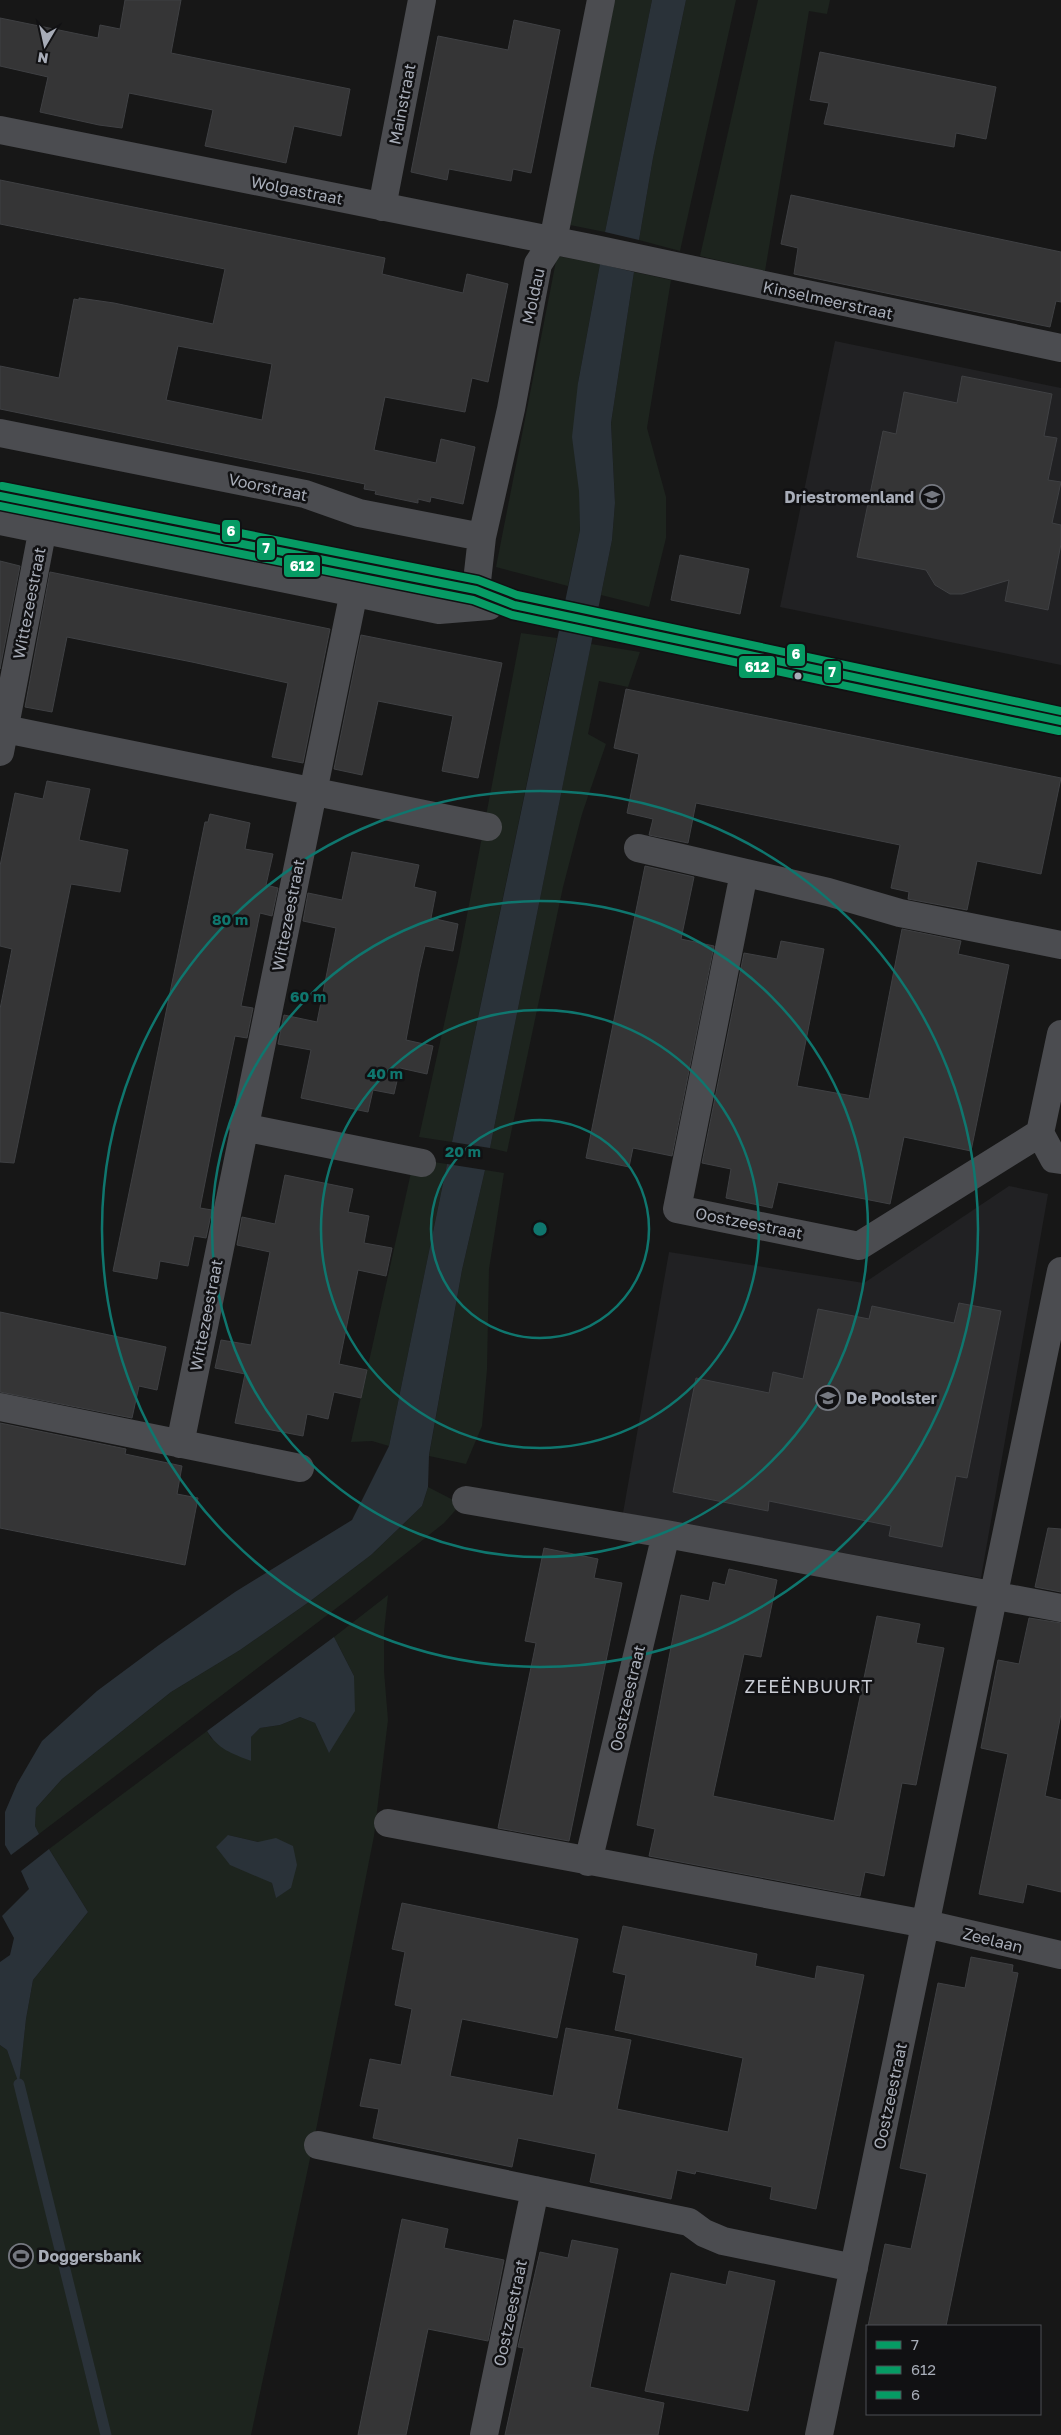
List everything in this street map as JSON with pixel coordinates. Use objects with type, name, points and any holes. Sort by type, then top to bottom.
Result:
[{"type":"street","name":"Mainstraat","points":[[382,207],[422,0]]},
{"type":"street","name":"Moldau","points":[[482,537],[511,409],[538,264],[553,241],[601,0]]},
{"type":"street","name":"Wolgastraat","points":[[0,130],[595,249]]},
{"type":"street","name":"Kinselmeerstraat","points":[[595,249],[1061,348]]},
{"type":"street","name":"Voorstraat","points":[[0,433],[305,494],[359,513],[482,537]]},
{"type":"street","points":[[0,496],[45,518],[356,580],[439,610],[473,599],[514,605],[1061,721]]},
{"type":"street","points":[[0,521],[45,518]]},
{"type":"street","name":"Wittezeestraat","points":[[45,518],[2,736],[313,791],[488,826]]},
{"type":"street","points":[[473,599],[482,537]]},
{"type":"street","name":"Wittezeestraat","points":[[180,1444],[243,1127],[356,580]]},
{"type":"street","points":[[638,848],[828,892],[900,913],[1061,945]]},
{"type":"street","name":"Oostzeestraat","points":[[744,873],[677,1209],[858,1246],[1040,1133]]},
{"type":"street","points":[[1061,1034],[1040,1133],[1054,1159],[1061,1160]]},
{"type":"street","points":[[243,1127],[422,1163]]},
{"type":"street","name":"Oostzeestraat","points":[[819,2435],[1061,1272]]},
{"type":"street","points":[[0,1407],[300,1468]]},
{"type":"street","points":[[466,1500],[666,1534],[1061,1608]]},
{"type":"street","name":"Oostzeestraat","points":[[588,1862],[666,1534]]},
{"type":"street","points":[[388,1823],[926,1924]]},
{"type":"street","name":"Zeelaan","points":[[926,1924],[1060,1955]]},
{"type":"street","points":[[318,2145],[689,2222],[704,2233],[723,2241],[854,2268]]},
{"type":"street","name":"Oostzeestraat","points":[[484,2435],[535,2190]]},
{"type":"shaded area","points":[[615,0],[652,0],[605,232],[570,225]]},
{"type":"shaded area","points":[[652,0],[686,0],[653,158],[639,240],[605,232]]},
{"type":"shaded area","points":[[686,0],[736,0],[680,251],[639,240],[653,158]]},
{"type":"shaded area","points":[[758,0],[830,0],[827,14],[809,11],[765,271],[700,256]]},
{"type":"shaded area","points":[[557,256],[600,264],[578,383],[580,530],[568,586],[496,567]]},
{"type":"shaded area","points":[[600,264],[634,272],[611,423],[615,503],[612,540],[490,1148],[452,1142],[580,530],[579,491],[572,437],[578,383]]},
{"type":"shaded area","points":[[634,272],[671,280],[647,428],[666,497],[666,538],[649,607],[601,595],[612,540],[615,503],[611,423]]},
{"type":"shaded area","name":"Driestromenland","points":[[835,341],[1061,388],[1061,665],[780,607]]},
{"type":"shaded area","points":[[521,633],[557,638],[452,1142],[419,1137],[459,957]]},
{"type":"shaded area","points":[[591,644],[640,652],[628,687],[599,681],[588,734],[606,744],[582,814],[563,887],[507,1152],[490,1148]]},
{"type":"shaded area","points":[[414,1159],[447,1164],[389,1446],[372,1441],[351,1442]]},
{"type":"shaded area","points":[[447,1164],[485,1170],[462,1270],[429,1455],[428,1487],[422,1506],[371,1555],[309,1602],[240,1650],[171,1692],[62,1779],[36,1808],[35,1826],[39,1834],[11,1855],[5,1845],[5,1812],[17,1784],[42,1741],[97,1691],[159,1645],[235,1592],[352,1520],[389,1446]]},
{"type":"shaded area","points":[[485,1170],[504,1173],[489,1269],[487,1369],[482,1426],[466,1464],[429,1456],[462,1270]]},
{"type":"shaded area","name":"De Poolster","points":[[1009,1186],[1048,1194],[981,1578],[623,1513],[669,1252],[864,1283]]},
{"type":"shaded area","points":[[428,1487],[461,1504],[444,1523],[355,1594],[39,1834],[35,1826],[36,1808],[62,1779],[171,1692],[240,1650],[309,1602],[371,1555],[422,1506]]},
{"type":"shaded area","points":[[388,1595],[384,1631],[384,1671],[388,1720],[374,1836],[314,2140],[251,2435],[0,2435],[0,2045],[7,2050],[19,2082],[26,2019],[33,1980],[88,1912],[49,1849],[207,1731],[211,1738],[251,1761],[251,1737],[260,1728],[280,1725],[300,1717],[315,1723],[329,1752],[354,1676],[334,1637]],"holes":[[[228,1835],[258,1842],[291,1888],[276,1897],[272,1883],[260,1877]]]},
{"type":"shaded area","points":[[334,1637],[354,1676],[355,1711],[329,1753],[315,1723],[300,1717],[280,1725],[260,1728],[251,1737],[251,1761],[237,1756],[216,1743],[207,1731]]},
{"type":"shaded area","points":[[228,1835],[258,1842],[276,1838],[293,1846],[297,1865],[291,1888],[276,1898],[272,1883],[230,1865],[216,1847]]},
{"type":"shaded area","points":[[49,1849],[88,1912],[33,1980],[26,2019],[19,2084],[7,2050],[0,2045],[0,1962],[10,1955],[14,1938],[2,1916],[29,1889],[21,1871]]},
{"type":"building","points":[[125,0],[181,0],[171,53],[350,89],[341,136],[294,126],[286,163],[205,146],[213,110],[129,93],[122,128],[99,125],[40,112],[48,77],[0,66],[0,18],[98,38],[100,25],[120,29]]},
{"type":"building","points":[[514,20],[560,30],[531,173],[513,169],[511,181],[449,169],[447,180],[411,172],[438,36],[508,50]]},
{"type":"building","points":[[820,52],[996,87],[986,139],[956,133],[954,147],[824,124],[829,103],[810,100]]},
{"type":"building","points":[[0,180],[385,258],[382,274],[463,293],[467,274],[508,284],[488,382],[472,378],[465,412],[385,397],[374,450],[436,463],[441,439],[475,447],[463,504],[431,497],[430,502],[418,499],[418,503],[375,494],[376,491],[364,489],[365,484],[0,409],[0,366],[59,378],[74,299],[114,303],[213,324],[225,269],[0,224]],"holes":[[[178,346],[272,364],[262,420],[166,400]]]},
{"type":"building","points":[[791,195],[1061,252],[1061,302],[1056,301],[1050,327],[794,274],[798,248],[781,244]]},
{"type":"building","points":[[962,376],[1052,394],[1044,436],[1057,438],[1048,480],[1061,482],[1052,523],[1061,525],[1061,544],[1048,610],[1005,601],[1009,580],[962,594],[950,594],[935,585],[926,570],[857,557],[883,431],[896,434],[904,392],[957,403]]},
{"type":"building","points":[[680,555],[749,569],[740,614],[671,600]]},
{"type":"building","points":[[0,561],[20,566],[0,669]]},
{"type":"building","points":[[50,572],[330,629],[303,763],[272,757],[288,683],[192,662],[67,637],[52,712],[25,707]]},
{"type":"building","points":[[361,635],[502,663],[478,778],[442,771],[453,716],[378,701],[362,775],[334,769]]},
{"type":"building","points":[[626,689],[1061,778],[1041,874],[977,861],[967,910],[908,899],[909,892],[891,888],[900,845],[696,803],[688,843],[649,835],[653,819],[627,813],[639,754],[614,748]]},
{"type":"building","points":[[47,781],[90,789],[79,840],[128,850],[120,892],[71,884],[14,1163],[0,1162],[0,1009],[12,949],[0,946],[0,866],[15,793],[43,799]]},
{"type":"building","points":[[210,814],[250,823],[245,849],[273,854],[266,885],[278,888],[272,916],[260,913],[241,1006],[253,1008],[247,1038],[235,1036],[218,1117],[200,1208],[212,1210],[206,1238],[194,1236],[188,1266],[160,1261],[157,1279],[113,1271],[205,822],[208,822]]},
{"type":"building","points":[[352,852],[419,865],[414,887],[436,892],[431,918],[458,924],[453,951],[425,946],[419,972],[406,1040],[433,1046],[427,1074],[400,1068],[394,1094],[373,1090],[368,1112],[301,1098],[311,1050],[278,1044],[284,1015],[317,1022],[336,928],[303,921],[308,893],[342,900]]},
{"type":"building","points":[[645,866],[694,877],[681,939],[714,946],[672,1156],[633,1148],[629,1167],[586,1158]]},
{"type":"building","points":[[902,929],[961,941],[958,954],[1009,965],[971,1151],[904,1137],[890,1204],[778,1182],[772,1208],[726,1198],[731,1169],[702,1163],[744,953],[777,959],[781,941],[824,949],[797,1086],[869,1099]]},
{"type":"building","points":[[285,1175],[353,1189],[348,1212],[369,1216],[364,1243],[392,1248],[386,1276],[358,1270],[339,1364],[367,1370],[361,1398],[334,1392],[328,1419],[307,1414],[303,1436],[235,1423],[245,1374],[215,1368],[221,1340],[251,1345],[270,1252],[237,1245],[242,1217],[275,1224]]},
{"type":"building","points":[[959,1303],[1001,1311],[967,1478],[956,1476],[942,1547],[889,1536],[891,1526],[769,1501],[768,1511],[673,1492],[696,1378],[769,1393],[773,1372],[803,1379],[818,1309],[869,1319],[872,1306],[954,1323]]},
{"type":"building","points":[[0,1312],[166,1347],[157,1390],[139,1386],[132,1418],[0,1392]]},
{"type":"building","points":[[0,1423],[126,1449],[125,1454],[182,1466],[177,1494],[198,1498],[185,1565],[0,1528]]},
{"type":"building","points":[[1048,1528],[1061,1529],[1061,1592],[1035,1587]]},
{"type":"building","points":[[544,1548],[598,1559],[594,1578],[622,1583],[569,1841],[498,1828],[536,1643],[525,1641]]},
{"type":"building","points":[[729,1569],[777,1580],[761,1657],[744,1654],[713,1796],[834,1821],[877,1616],[920,1624],[916,1643],[944,1648],[916,1785],[902,1783],[884,1876],[865,1872],[860,1896],[649,1856],[655,1829],[637,1825],[681,1595],[709,1601],[713,1582],[725,1585]]},
{"type":"building","points":[[1029,1618],[1061,1623],[1061,1714],[1045,1796],[1061,1800],[1061,1892],[1027,1884],[1023,1903],[979,1894],[1008,1754],[981,1748],[998,1660],[1019,1664]]},
{"type":"building","points":[[402,1903],[578,1939],[557,2038],[462,2019],[450,2076],[553,2096],[566,2028],[631,2040],[617,2109],[728,2132],[743,2058],[615,2030],[626,1975],[613,1972],[623,1926],[757,1954],[755,1966],[815,1979],[817,1966],[864,1975],[816,2209],[770,2199],[772,2187],[696,2171],[695,2174],[677,2170],[671,2199],[590,2182],[596,2154],[518,2138],[512,2167],[373,2138],[379,2109],[360,2106],[370,2059],[401,2065],[412,2009],[395,2005],[405,1952],[392,1949]]},
{"type":"building","points":[[971,1957],[1013,1965],[1012,1972],[1018,1973],[946,2325],[868,2325],[885,2244],[911,2249],[927,2174],[900,2168],[938,1983],[965,1988]]},
{"type":"building","points":[[402,2219],[448,2229],[444,2248],[504,2260],[488,2341],[428,2329],[406,2435],[358,2435]]},
{"type":"building","points":[[572,2240],[618,2249],[590,2387],[664,2403],[658,2435],[505,2435],[524,2348],[518,2347],[540,2252],[568,2258]]},
{"type":"building","points":[[729,2271],[775,2281],[748,2411],[645,2391],[671,2273],[726,2285]]},
{"type":"waterway","points":[[19,2084],[106,2435]]},
{"type":"transit line","name":"6","points":[[2,486],[478,580],[517,595],[1061,711]]},
{"type":"transit line","name":"7","points":[[0,496],[476,590],[514,605],[1061,721]]},
{"type":"transit line","name":"612","points":[[0,506],[473,600],[512,615],[1059,731]]},
{"type":"place","name":"Driestromenland","points":[[932,497]]},
{"type":"place","name":"De Poolster","points":[[828,1398]]},
{"type":"place","name":"Doggersbank","points":[[21,2256]]},
{"type":"district","name":"ZEEËNBUURT","points":[[809,1686]]}]
